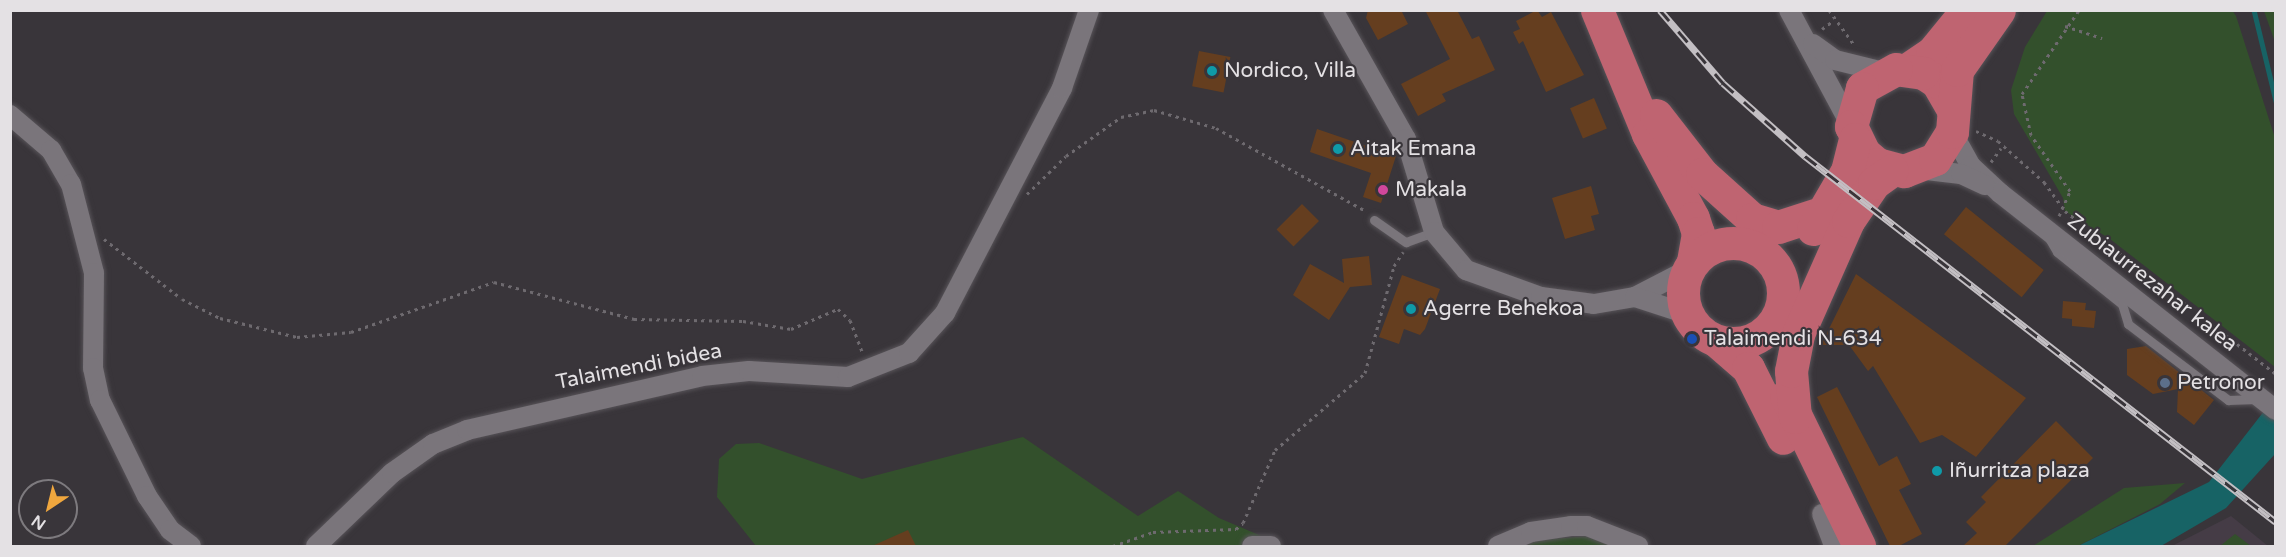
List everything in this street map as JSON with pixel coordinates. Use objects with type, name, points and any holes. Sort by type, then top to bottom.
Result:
[{"type":"highway","points":[[1599,10],[1698,192],[1780,274],[1776,366],[1795,417],[1859,546]]},
{"type":"highway","points":[[1599,10],[1648,134],[1693,218],[1698,233],[1683,299],[1687,314],[1699,331],[1718,342],[1756,382],[1822,514],[1843,546]]},
{"type":"highway","points":[[1691,266],[1715,246],[1753,248],[1806,237],[1824,212],[1846,171],[1858,94],[1896,70],[1932,53],[1967,10]]},
{"type":"highway","points":[[1718,342],[1750,341],[1779,312],[1851,204],[1894,174],[1942,152],[1958,123],[1957,70],[1999,10]]},
{"type":"highway","points":[[1896,70],[1937,82],[1958,123]]},
{"type":"highway","points":[[1656,115],[1702,174],[1752,219],[1778,227],[1824,212]]},
{"type":"highway","points":[[1853,133],[1863,153],[1894,174]]},
{"type":"highway","points":[[1795,417],[1791,371],[1798,334],[1840,237],[1894,174]]},
{"type":"street","name":"Talaimendi bidea","points":[[316,546],[420,452],[500,420],[725,373],[833,379],[869,372],[909,352],[937,324],[1062,88],[1089,10]]},
{"type":"street","points":[[1333,10],[1406,139],[1434,232],[1466,270],[1520,291],[1594,304],[1635,297],[1691,266]]},
{"type":"street","points":[[1789,10],[1835,60],[1896,70]]},
{"type":"street","points":[[1811,34],[1853,133]]},
{"type":"street","points":[[10,115],[38,136],[62,165],[87,230],[94,273],[93,368],[99,400],[147,496],[170,530],[191,546]]},
{"type":"street","name":"Zubiaurrezahar kalea","points":[[1958,123],[1964,156],[2000,193]]},
{"type":"street","name":"Zubiaurrezahar kalea","points":[[1894,174],[1960,174],[2000,193],[2051,222],[2268,404]]},
{"type":"street","points":[[1635,297],[1687,314]]},
{"type":"street","points":[[1822,514],[1834,546]]},
{"type":"street","points":[[1498,546],[1538,530],[1572,526],[1594,528],[1638,546]]},
{"type":"street","points":[[1252,546],[1270,546]]},
{"type":"lane","points":[[1374,220],[1406,242],[1434,232]]},
{"type":"path","points":[[1829,10],[1858,50]]},
{"type":"path","points":[[2051,222],[2070,190],[2031,135],[2022,94],[2065,26],[2079,10]]},
{"type":"path","points":[[1811,34],[1833,21]]},
{"type":"path","points":[[2065,26],[2102,38]]},
{"type":"path","points":[[1000,204],[1033,191],[1066,156],[1121,117],[1154,110],[1216,128],[1356,204],[1374,220]]},
{"type":"path","points":[[1958,123],[1998,141],[2044,182],[2065,211],[2276,374]]},
{"type":"path","points":[[1990,164],[2001,148]]},
{"type":"path","points":[[2051,222],[2065,211]]},
{"type":"path","points":[[87,230],[183,299],[220,318],[297,336],[351,332],[494,282],[634,319],[743,321],[791,329],[838,309],[850,320],[869,372]]},
{"type":"path","points":[[1113,546],[1153,532],[1236,529],[1243,522],[1275,450],[1365,373],[1394,266],[1405,248]]},
{"type":"shaded area","points":[[2231,516],[2268,546],[2172,546]]},
{"type":"green space","points":[[2232,10],[2236,16],[2275,138],[2275,367],[2110,239],[2065,211],[2063,198],[2014,114],[2011,90],[2025,47],[2047,11]]},
{"type":"green space","points":[[2264,11],[2275,11],[2275,42]]},
{"type":"green space","points":[[1023,437],[1138,516],[1178,491],[1219,518],[1285,546],[756,546],[717,497],[719,459],[736,444],[759,443],[862,479]]},
{"type":"green space","points":[[2185,483],[2160,504],[2078,546],[2033,546],[2124,488]]},
{"type":"green space","points":[[2235,534],[2251,546],[2220,546]]},
{"type":"green space","points":[[1589,536],[1615,546],[1526,546],[1536,540]]},
{"type":"water","points":[[2275,397],[2275,454],[2226,508],[2161,546],[2078,546],[2209,482]]},
{"type":"building","points":[[1368,10],[1401,10],[1408,24],[1378,40],[1366,18]]},
{"type":"building","points":[[1425,10],[1457,10],[1472,39],[1479,36],[1495,70],[1442,94],[1446,101],[1418,116],[1401,84],[1450,59]]},
{"type":"building","points":[[1537,10],[1542,17],[1551,12],[1584,75],[1546,92],[1523,41],[1519,44],[1513,32],[1520,29],[1516,21]]},
{"type":"building","name":"Nordico, Villa","points":[[1199,51],[1230,57],[1224,92],[1192,86]]},
{"type":"building","points":[[1594,98],[1607,128],[1583,139],[1570,108]]},
{"type":"building","points":[[1317,129],[1396,156],[1381,203],[1363,197],[1371,173],[1310,152]]},
{"type":"building","points":[[1591,186],[1599,214],[1591,216],[1595,230],[1565,239],[1552,198]]},
{"type":"building","points":[[1302,204],[1319,221],[1294,246],[1277,229]]},
{"type":"building","points":[[1966,207],[2044,270],[2022,297],[1944,234]]},
{"type":"building","points":[[1369,256],[1372,285],[1350,287],[1329,320],[1293,295],[1310,264],[1344,283],[1342,259]]},
{"type":"building","points":[[1856,274],[2026,398],[1976,457],[1942,435],[1920,443],[1873,366],[1868,371],[1849,345],[1821,345]]},
{"type":"building","name":"Agerre Behekoa","points":[[1402,275],[1440,289],[1425,329],[1420,335],[1404,329],[1399,344],[1379,337]]},
{"type":"building","points":[[2063,301],[2086,303],[2085,310],[2096,311],[2094,328],[2072,326],[2072,319],[2062,318]]},
{"type":"building","name":"Petronor","points":[[2146,346],[2214,400],[2194,425],[2177,412],[2178,389],[2153,394],[2127,375],[2127,349]]},
{"type":"building","points":[[1837,387],[1879,466],[1897,456],[1911,484],[1899,490],[1922,534],[1899,546],[1890,546],[1817,397]]},
{"type":"building","points":[[2056,421],[2093,458],[2005,546],[1963,546],[1977,533],[1966,522],[1986,502],[1981,497]]},
{"type":"building","points":[[908,530],[916,546],[872,546]]},
{"type":"waterway","points":[[2254,10],[2276,101]]},
{"type":"railway","points":[[1660,10],[1723,83],[1805,156],[2276,522]]},
{"type":"place","name":"Nordico, Villa","points":[[1212,71]]},
{"type":"place","name":"Aitak Emana","points":[[1338,149]]},
{"type":"place","name":"Makala","points":[[1383,190]]},
{"type":"place","name":"Agerre Behekoa","points":[[1411,309]]},
{"type":"place","name":"Talaimendi N-634","points":[[1692,339]]},
{"type":"place","name":"Petronor","points":[[2165,383]]},
{"type":"place","name":"Iñurritza plaza","points":[[1937,471]]}]
